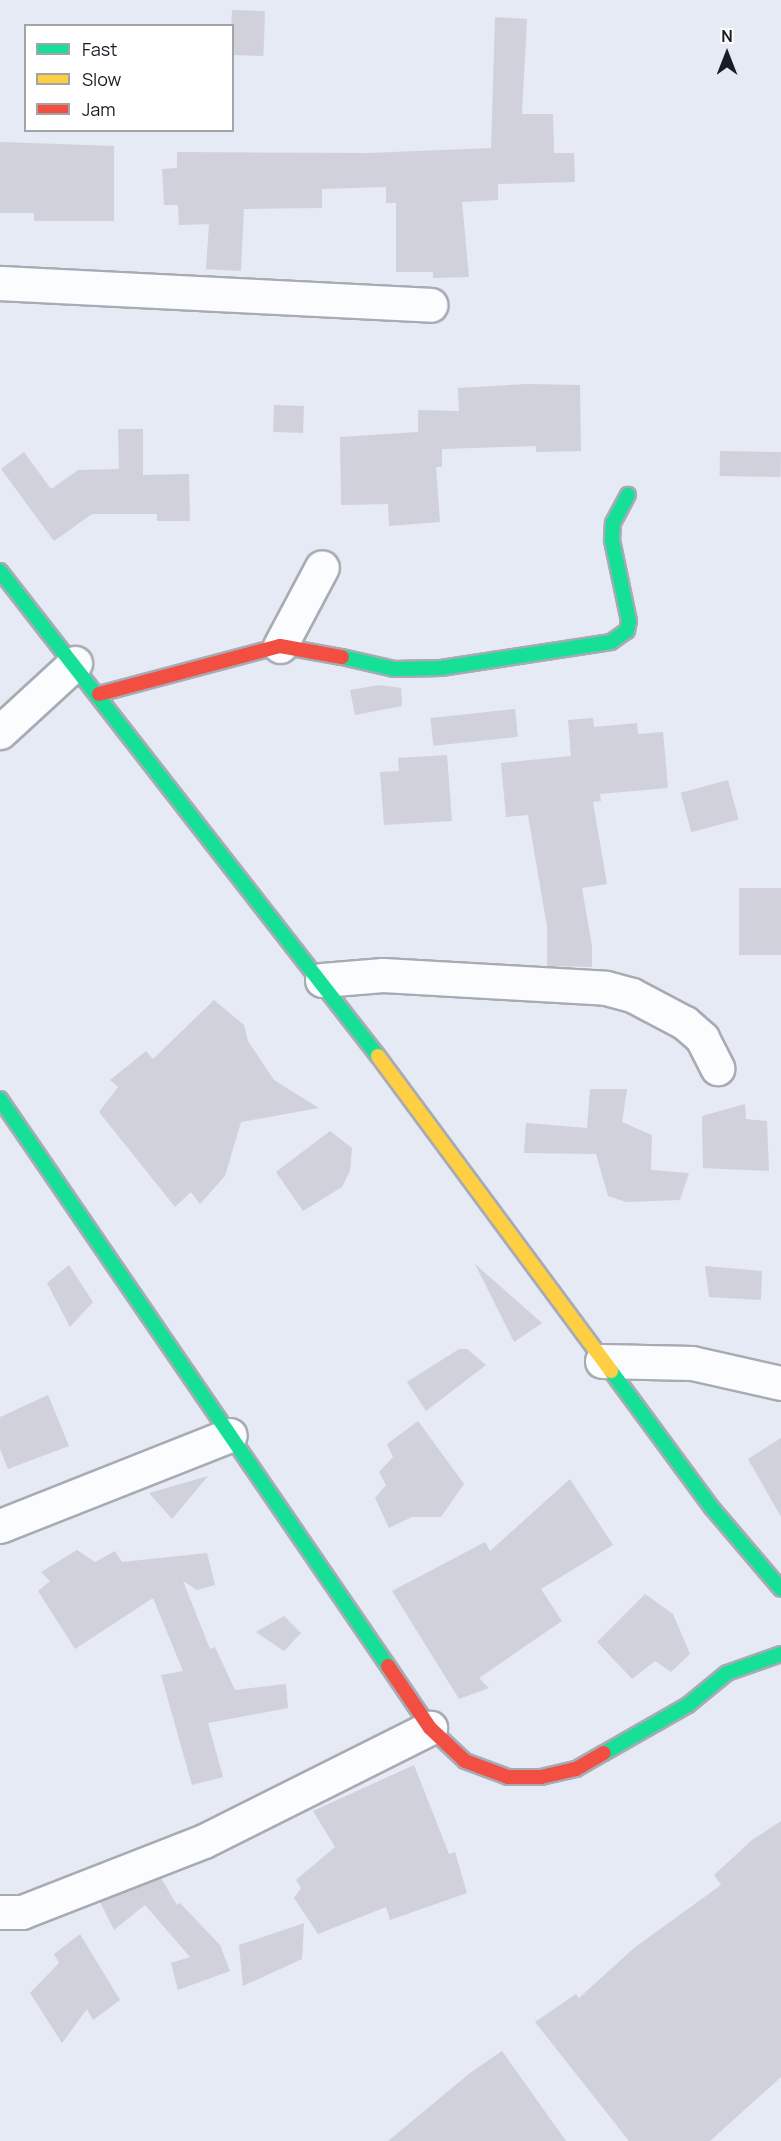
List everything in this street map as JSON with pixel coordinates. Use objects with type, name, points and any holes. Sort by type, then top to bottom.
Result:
[{"type":"street","points":[[0,282],[430,305]]},
{"type":"street","points":[[99,694],[280,646],[295,646],[394,669],[441,668],[611,642],[627,631],[629,621],[629,608],[612,540],[613,523],[628,495]]},
{"type":"street","points":[[280,646],[322,567]]},
{"type":"street","points":[[0,571],[75,663],[322,980],[712,1508],[781,1589]]},
{"type":"street","points":[[0,732],[75,663]]},
{"type":"street","points":[[322,980],[383,975],[606,988],[632,995],[685,1023],[702,1038],[717,1068]]},
{"type":"street","points":[[0,1099],[430,1728],[465,1761],[484,1771],[508,1777],[541,1777],[576,1769],[688,1705],[727,1673],[781,1654]]},
{"type":"street","points":[[602,1361],[692,1363],[781,1383]]},
{"type":"street","points":[[0,1526],[230,1435]]},
{"type":"street","points":[[0,1912],[22,1912],[204,1841],[430,1728]]},
{"type":"building","points":[[232,10],[265,11],[263,56],[234,55]]},
{"type":"building","points":[[495,17],[527,19],[522,114],[553,114],[554,153],[574,153],[575,182],[498,184],[498,200],[462,202],[469,277],[433,278],[433,272],[396,272],[396,203],[386,203],[386,187],[322,189],[322,208],[244,209],[241,271],[206,269],[209,224],[179,225],[178,205],[164,205],[162,169],[177,168],[177,152],[368,153],[491,148]]},
{"type":"building","points":[[0,142],[114,146],[114,221],[34,221],[34,213],[0,213]]},
{"type":"building","points":[[527,384],[580,385],[581,451],[536,452],[536,446],[442,449],[442,467],[436,467],[440,522],[389,526],[388,504],[341,505],[340,437],[418,432],[418,410],[459,411],[458,388]]},
{"type":"building","points":[[274,405],[304,406],[303,433],[273,432]]},
{"type":"building","points":[[118,429],[143,429],[143,475],[189,474],[190,521],[157,521],[157,514],[92,514],[54,541],[1,469],[24,452],[51,489],[78,470],[119,469]]},
{"type":"building","points":[[720,451],[781,452],[781,477],[720,476]]},
{"type":"building","points":[[379,685],[401,688],[402,706],[355,715],[350,690]]},
{"type":"building","points":[[515,709],[518,737],[433,746],[430,718]]},
{"type":"building","points":[[593,718],[594,727],[637,723],[638,734],[663,732],[668,788],[600,794],[601,801],[593,802],[607,884],[582,888],[592,946],[592,967],[547,966],[547,927],[528,815],[506,817],[501,763],[571,756],[568,720]]},
{"type":"building","points":[[447,755],[452,821],[384,825],[380,772],[399,771],[398,758]]},
{"type":"building","points":[[728,780],[739,820],[691,832],[681,793]]},
{"type":"building","points":[[739,888],[781,888],[781,955],[739,955]]},
{"type":"building","points":[[214,1000],[244,1025],[248,1041],[274,1080],[319,1108],[241,1122],[225,1176],[200,1204],[191,1192],[175,1207],[99,1112],[118,1087],[110,1080],[146,1051],[153,1059]]},
{"type":"building","points":[[590,1089],[627,1089],[622,1122],[652,1135],[651,1170],[689,1173],[680,1200],[626,1202],[608,1196],[596,1154],[524,1153],[526,1123],[587,1128]]},
{"type":"building","points":[[745,1104],[746,1119],[767,1121],[769,1171],[703,1168],[702,1116]]},
{"type":"building","points":[[330,1131],[352,1148],[350,1171],[342,1187],[303,1211],[276,1172]]},
{"type":"building","points":[[475,1264],[542,1323],[514,1342]]},
{"type":"building","points":[[69,1265],[93,1302],[70,1327],[47,1283]]},
{"type":"building","points":[[705,1266],[762,1271],[761,1300],[709,1297]]},
{"type":"building","points":[[459,1349],[467,1349],[486,1365],[426,1411],[407,1382]]},
{"type":"building","points":[[48,1395],[69,1446],[8,1469],[0,1449],[0,1417]]},
{"type":"building","points":[[418,1421],[464,1484],[441,1517],[412,1517],[389,1528],[375,1498],[386,1485],[379,1472],[393,1457],[387,1444]]},
{"type":"building","points":[[781,1438],[781,1517],[748,1459]]},
{"type":"building","points":[[208,1476],[172,1519],[149,1493]]},
{"type":"building","points":[[570,1479],[613,1545],[541,1589],[562,1621],[479,1678],[489,1688],[459,1699],[392,1591],[485,1542],[490,1551]]},
{"type":"building","points":[[77,1550],[95,1562],[115,1551],[122,1562],[207,1553],[215,1585],[197,1590],[183,1581],[210,1649],[215,1647],[235,1690],[286,1684],[288,1708],[208,1723],[223,1777],[192,1785],[161,1675],[183,1671],[153,1598],[75,1649],[38,1591],[50,1581],[41,1572]]},
{"type":"building","points":[[645,1594],[673,1614],[690,1654],[671,1672],[655,1661],[632,1679],[597,1642]]},
{"type":"building","points":[[284,1616],[301,1633],[284,1651],[256,1632]]},
{"type":"building","points":[[414,1765],[449,1854],[455,1852],[467,1893],[390,1920],[386,1907],[318,1934],[294,1898],[301,1888],[296,1880],[335,1847],[313,1811]]},
{"type":"building","points":[[781,1821],[781,2077],[710,2141],[629,2141],[535,2022],[576,1994],[579,1998],[634,1948],[721,1885],[714,1875],[752,1840]]},
{"type":"building","points":[[161,1878],[177,1905],[180,1903],[220,1945],[230,1971],[178,1990],[171,1963],[190,1957],[145,1905],[114,1930],[100,1902]]},
{"type":"building","points":[[304,1923],[302,1959],[243,1986],[239,1945]]},
{"type":"building","points":[[80,1934],[120,2000],[93,2020],[87,2009],[62,2043],[30,1993],[59,1963],[54,1954]]},
{"type":"building","points":[[502,2051],[566,2141],[388,2141],[470,2073]]},
{"type":"traffic: fast","points":[[342,657],[394,669],[441,668],[611,642],[627,631],[629,621],[612,540],[613,523],[628,495]]},
{"type":"traffic: fast","points":[[0,571],[378,1056]]},
{"type":"traffic: fast","points":[[0,1099],[388,1666]]},
{"type":"traffic: fast","points":[[611,1371],[712,1508],[781,1589]]},
{"type":"traffic: fast","points":[[604,1753],[688,1705],[727,1673],[781,1654]]},
{"type":"traffic: slow","points":[[378,1056],[611,1371]]},
{"type":"traffic: jam","points":[[99,694],[280,646],[342,657]]},
{"type":"traffic: jam","points":[[388,1666],[430,1728],[465,1761],[508,1777],[541,1777],[576,1769],[604,1753]]}]
